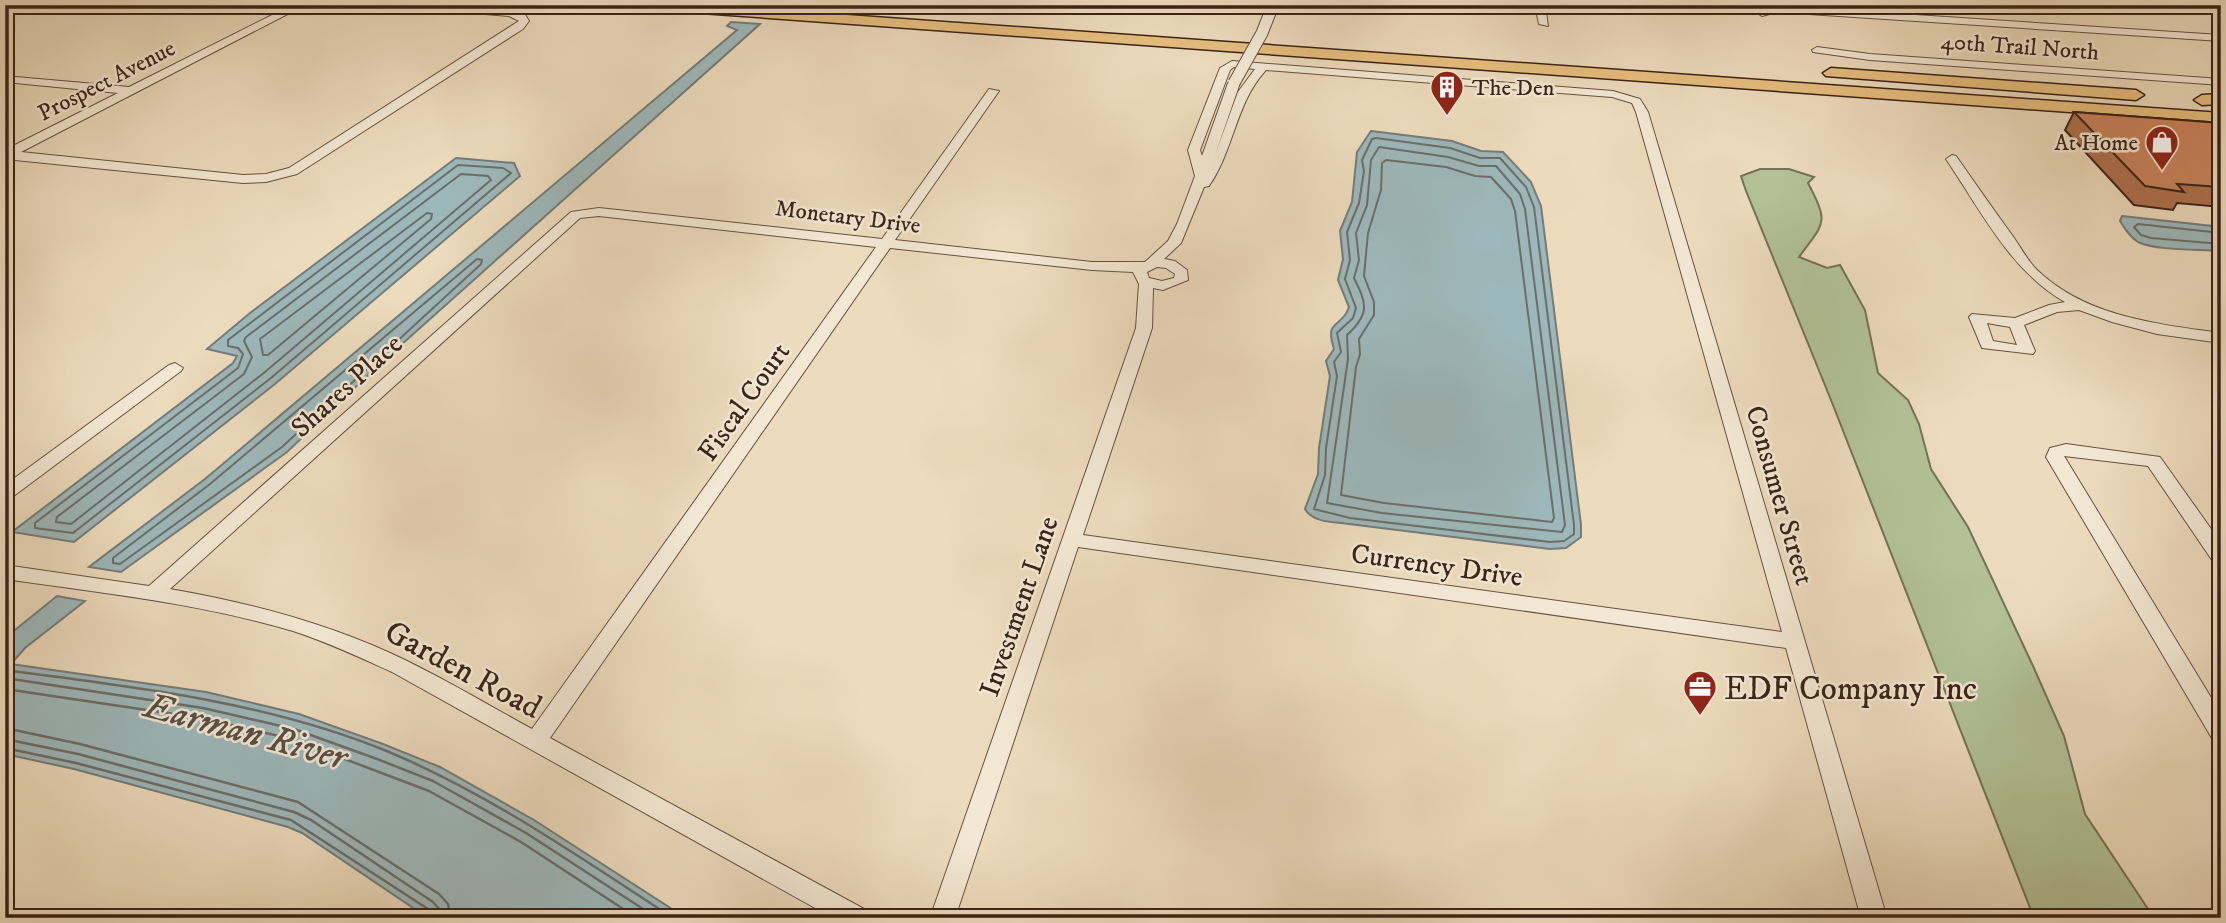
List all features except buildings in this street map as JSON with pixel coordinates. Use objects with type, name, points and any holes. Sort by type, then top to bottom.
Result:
[{"type":"highway","points":[[645,5],[2221,118]]},
{"type":"highway","points":[[1240,32],[1281,34]]},
{"type":"highway","points":[[1815,72],[2149,96]]},
{"type":"highway","points":[[2196,100],[2221,100]]},
{"type":"street","name":"Prospect Avenue","points":[[6,154],[300,5]]},
{"type":"street","points":[[6,154],[243,178],[277,176],[306,165],[517,29],[524,21],[514,14],[411,5]]},
{"type":"street","points":[[1145,273],[1174,243],[1195,194],[1234,83],[1262,33],[1273,5]]},
{"type":"street","points":[[1524,5],[1540,6],[1544,24]]},
{"type":"street","points":[[1762,13],[1777,9],[2221,38]]},
{"type":"street","name":"40th Trail North","points":[[1817,50],[1870,57],[2221,82]]},
{"type":"street","points":[[1201,177],[1194,149],[1225,68],[1232,64],[1264,66]]},
{"type":"street","points":[[1195,194],[1218,165],[1247,84],[1264,66]]},
{"type":"street","name":"Consumer Street","points":[[1264,66],[1624,96],[1636,101],[1643,112],[1874,918]]},
{"type":"street","points":[[5,79],[131,91]]},
{"type":"street","name":"Fiscal Court","points":[[536,741],[993,91]]},
{"type":"street","points":[[1952,159],[2031,271],[2050,288],[2080,305],[2137,325],[2221,338]]},
{"type":"street","name":"Monetary Drive","points":[[576,215],[599,212],[1145,273]]},
{"type":"street","name":"Shares Place","points":[[151,595],[576,215]]},
{"type":"street","points":[[1145,273],[1163,263],[1176,267],[1174,243]]},
{"type":"street","name":"Investment Lane","points":[[1146,313],[1169,285],[1178,282],[1182,276],[1176,267]]},
{"type":"street","points":[[1145,273],[1169,285]]},
{"type":"street","name":"Investment Lane","points":[[942,918],[1144,328],[1145,273]]},
{"type":"street","points":[[2016,323],[2054,307],[2080,305]]},
{"type":"street","points":[[5,494],[175,368]]},
{"type":"street","points":[[2221,558],[2154,461],[2066,450],[2056,452],[2055,457],[2221,734]]},
{"type":"street","name":"Currency Drive","points":[[1073,540],[1795,642]]},
{"type":"street","name":"Garden Road","points":[[5,572],[151,595],[281,620],[351,644],[399,666],[857,918]]},
{"type":"green space","points":[[1760,169],[1789,169],[1814,177],[1808,183],[1819,207],[1821,223],[1799,257],[1827,268],[1840,265],[1865,310],[1878,373],[1908,400],[1919,424],[1931,469],[1968,527],[2064,736],[2085,814],[2154,918],[2034,918],[1746,191],[1741,176]]},
{"type":"water","points":[[731,22],[760,24],[382,362],[287,452],[121,572],[89,567],[205,479],[737,30],[727,26]]},
{"type":"water","points":[[1371,131],[1452,141],[1481,151],[1503,152],[1531,182],[1541,206],[1581,525],[1581,537],[1566,548],[1550,549],[1331,522],[1313,517],[1305,509],[1318,474],[1319,448],[1330,376],[1326,361],[1334,349],[1331,332],[1349,307],[1338,280],[1343,259],[1340,231],[1352,202],[1357,152]]},
{"type":"water","points":[[456,158],[514,163],[520,176],[275,384],[74,542],[12,532],[233,363],[237,356],[207,349],[250,313]]},
{"type":"water","points":[[2122,216],[2221,227],[2221,251],[2146,245],[2128,233],[2120,221]]},
{"type":"water","name":"Earman River","points":[[57,596],[85,601],[25,648],[11,664],[206,692],[299,714],[383,744],[440,767],[534,820],[686,918],[428,918],[302,833],[288,827],[74,769],[5,754],[5,638]]},
{"type":"place","name":"The Den","points":[[1447,117]]},
{"type":"place","name":"At Home","points":[[2162,172]]},
{"type":"place","name":"EDF Company Inc","points":[[1700,717]]}]
